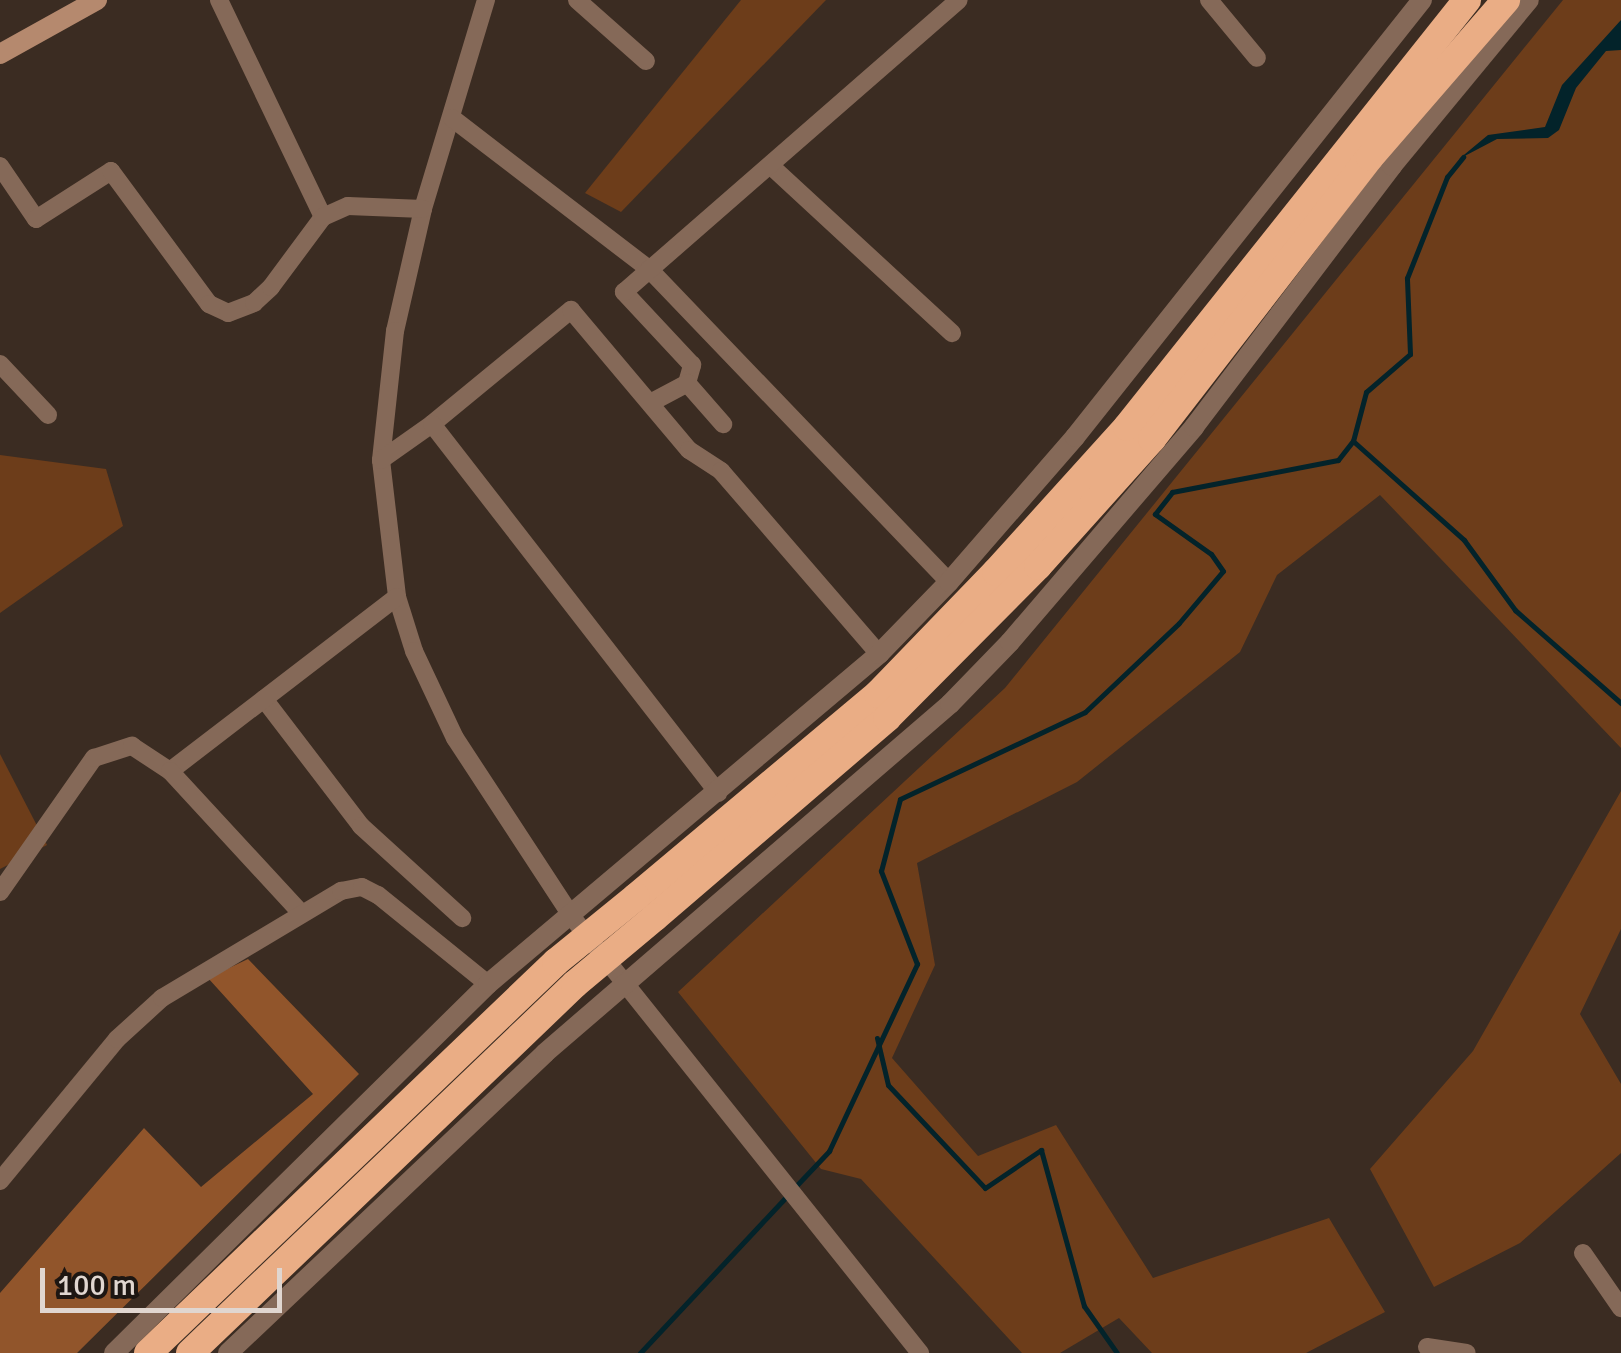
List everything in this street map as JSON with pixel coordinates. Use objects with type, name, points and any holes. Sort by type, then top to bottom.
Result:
[{"type":"highway","points":[[190,1353],[575,984],[646,906],[878,694],[996,572],[1127,427],[1468,0]]},
{"type":"highway","points":[[148,1353],[556,962],[646,906],[887,718],[1038,566],[1152,439],[1370,157],[1506,0]]},
{"type":"main road","points":[[0,54],[90,1]]},
{"type":"street","points":[[219,0],[323,217]]},
{"type":"street","points":[[486,0],[423,209],[396,331],[382,460],[397,596],[454,738],[572,917],[920,1353]]},
{"type":"street","points":[[577,0],[646,61]]},
{"type":"street","points":[[652,402],[687,382],[692,365],[624,292],[960,0]]},
{"type":"street","points":[[1209,0],[1257,58]]},
{"type":"street","points":[[114,1353],[488,984],[879,654],[949,582],[1076,437],[1422,0]]},
{"type":"street","points":[[228,1353],[624,984],[950,704],[1010,642],[1194,427],[1392,166],[1529,0]]},
{"type":"street","points":[[452,118],[649,269],[949,582]]},
{"type":"street","points":[[0,166],[36,219],[111,171],[209,304],[228,313],[254,303],[271,287],[323,217],[348,206],[423,209]]},
{"type":"street","points":[[772,167],[952,333]]},
{"type":"street","points":[[382,460],[571,310],[879,654]]},
{"type":"street","points":[[0,364],[48,415]]},
{"type":"street","points":[[687,382],[723,424]]},
{"type":"street","points":[[432,424],[718,793]]},
{"type":"street","points":[[170,771],[397,596]]},
{"type":"street","points":[[264,699],[361,826],[462,918]]},
{"type":"street","points":[[0,892],[94,758],[132,746],[170,771],[299,911]]},
{"type":"street","points":[[0,1180],[117,1040],[162,998],[299,911],[362,887],[488,984]]},
{"type":"street","points":[[1583,1253],[1621,1308]]},
{"type":"street","points":[[1427,1348],[1467,1353]]},
{"type":"shaded area","points":[[741,0],[826,0],[621,212],[585,193]]},
{"type":"shaded area","points":[[1563,0],[1621,0],[1621,748],[1380,495],[1277,575],[1240,652],[1077,782],[917,863],[935,965],[892,1058],[978,1156],[1056,1125],[1153,1278],[1329,1218],[1385,1312],[1306,1353],[1152,1353],[1119,1318],[1060,1353],[1022,1353],[861,1179],[821,1169],[678,992],[1005,688]]},
{"type":"shaded area","points":[[0,455],[106,469],[123,526],[0,613]]},
{"type":"shaded area","points":[[0,754],[47,845],[0,869]]},
{"type":"shaded area","points":[[1621,791],[1621,929],[1580,1014],[1621,1084],[1621,1153],[1520,1243],[1434,1287],[1370,1169],[1473,1051]]},
{"type":"shaded area","points":[[248,959],[359,1074],[77,1353],[0,1353],[0,1293],[144,1128],[201,1187],[313,1094],[208,978]]},
{"type":"water","points":[[1621,20],[1621,50],[1606,51],[1576,88],[1559,130],[1548,138],[1497,139],[1459,159],[1488,135],[1545,127],[1562,85]]},
{"type":"waterway","points":[[795,1187],[829,1151],[917,964],[881,871],[900,799],[1085,712],[1179,623],[1223,571],[1211,554],[1155,514],[1172,492],[1338,460],[1353,441],[1366,392],[1410,354],[1407,278],[1447,177],[1463,157]]},
{"type":"waterway","points":[[1353,441],[1464,540],[1515,610],[1621,703]]},
{"type":"waterway","points":[[877,1038],[888,1085],[985,1188],[1041,1150],[1084,1306],[1117,1353]]},
{"type":"waterway","points":[[640,1353],[786,1197]]}]
